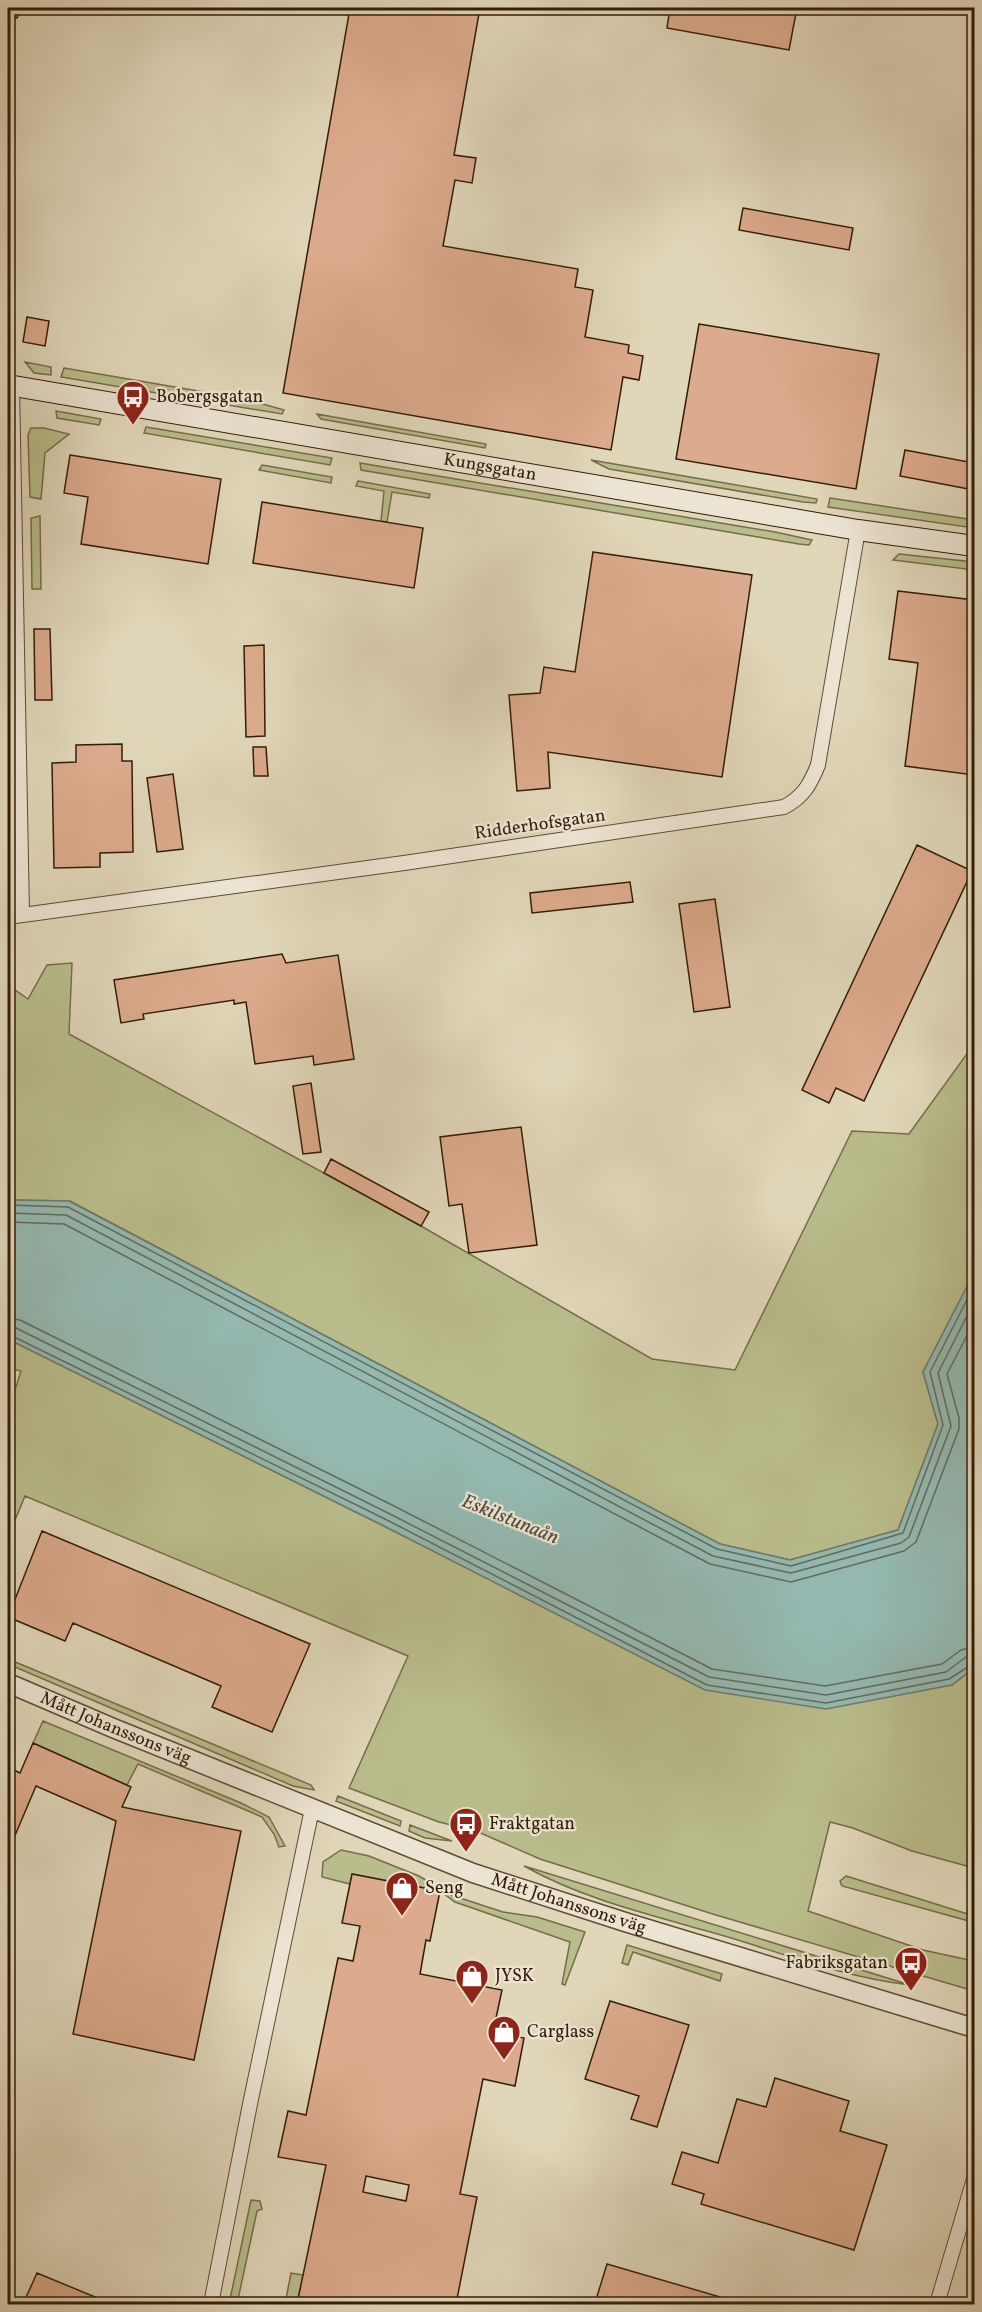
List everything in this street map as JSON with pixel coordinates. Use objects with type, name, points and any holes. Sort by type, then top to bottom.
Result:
[{"type":"main road","name":"Kungsgatan","points":[[10,385],[858,530],[975,546]]},
{"type":"street","points":[[10,385],[22,914]]},
{"type":"street","name":"Ridderhofsgatan","points":[[8,917],[404,863],[784,807],[798,800],[810,785],[818,765],[858,530]]},
{"type":"street","name":"Mått Johanssons väg","points":[[8,1683],[472,1873],[975,2028]]},
{"type":"street","points":[[211,2304],[312,1809]]},
{"type":"street","points":[[937,2304],[975,2179]]},
{"type":"green space","points":[[25,362],[51,367],[51,375],[34,373]]},
{"type":"green space","points":[[64,368],[245,399],[284,410],[282,414],[61,377]]},
{"type":"green space","points":[[56,411],[101,419],[99,425],[57,418]]},
{"type":"green space","points":[[317,414],[486,444],[485,448],[321,419]]},
{"type":"green space","points":[[146,427],[332,458],[330,465],[144,433]]},
{"type":"green space","points":[[31,428],[44,428],[69,434],[45,453],[41,499],[30,497],[28,435]]},
{"type":"green space","points":[[591,460],[817,499],[816,503],[803,502],[609,469]]},
{"type":"green space","points":[[360,463],[812,540],[809,545],[799,544],[361,470]]},
{"type":"green space","points":[[262,465],[332,477],[331,483],[259,470]]},
{"type":"green space","points":[[358,481],[430,494],[429,498],[392,492],[387,522],[381,521],[384,491],[356,486]]},
{"type":"green space","points":[[830,498],[974,520],[974,528],[828,507]]},
{"type":"green space","points":[[40,516],[41,589],[32,589],[31,518]]},
{"type":"green space","points":[[899,554],[974,562],[974,570],[893,560]]},
{"type":"green space","points":[[72,963],[69,1034],[421,1226],[652,1359],[735,1370],[852,1131],[909,1134],[974,1044],[974,1273],[923,1372],[938,1424],[898,1530],[790,1560],[720,1544],[70,1201],[8,1200],[8,985],[28,999],[47,965]]},
{"type":"green space","points":[[8,1339],[430,1549],[952,1685],[974,1668],[974,1868],[912,1851],[853,1828],[830,1822],[808,1911],[923,1950],[974,1961],[974,1991],[716,1915],[540,1859],[476,1831],[439,1822],[349,1788],[408,1656],[25,1496],[8,1537],[8,1384],[16,1387],[21,1371],[8,1368]]},
{"type":"green space","points":[[8,1659],[311,1785],[314,1790],[293,1786],[8,1664]]},
{"type":"green space","points":[[43,1721],[241,1803],[269,1817],[285,1846],[279,1847],[274,1834],[262,1817],[138,1764],[127,1785],[33,1743]]},
{"type":"green space","points":[[338,1796],[401,1821],[400,1826],[336,1801]]},
{"type":"green space","points":[[410,1825],[452,1841],[425,1838],[409,1831]]},
{"type":"green space","points":[[341,1850],[369,1856],[419,1876],[451,1895],[503,1912],[537,1917],[585,1932],[565,1985],[562,1984],[570,1942],[455,1902],[440,1891],[353,1874],[350,1884],[322,1877],[323,1862]]},
{"type":"green space","points":[[524,1866],[910,1985],[841,1971],[598,1899]]},
{"type":"green space","points":[[846,1876],[971,1915],[969,1921],[842,1886],[840,1881]]},
{"type":"green space","points":[[627,1945],[722,1974],[720,1981],[633,1952],[628,1965],[622,1963]]},
{"type":"green space","points":[[251,2200],[260,2201],[262,2209],[257,2211],[237,2304],[229,2304]]},
{"type":"green space","points":[[291,2273],[303,2275],[297,2304],[285,2304]]},
{"type":"water","name":"Eskilstunaån","points":[[8,1200],[69,1201],[720,1544],[790,1560],[898,1530],[938,1424],[923,1372],[974,1273],[974,1668],[952,1685],[826,1709],[705,1690],[382,1525],[8,1339]]},
{"type":"building","points":[[8,8],[21,8],[17,18],[8,14]]},
{"type":"building","points":[[350,8],[480,8],[454,155],[476,158],[472,183],[455,180],[443,246],[578,269],[575,287],[593,290],[585,337],[629,345],[628,353],[643,356],[639,380],[623,377],[611,450],[283,393]]},
{"type":"building","points":[[670,8],[797,8],[789,50],[667,28]]},
{"type":"building","points":[[743,208],[853,228],[849,250],[739,230]]},
{"type":"building","points":[[27,317],[49,321],[45,346],[23,342]]},
{"type":"building","points":[[699,324],[879,354],[856,489],[676,459]]},
{"type":"building","points":[[905,450],[974,463],[974,490],[900,476]]},
{"type":"building","points":[[70,455],[221,479],[208,564],[81,544],[88,497],[64,493]]},
{"type":"building","points":[[262,502],[423,528],[414,588],[253,563]]},
{"type":"building","points":[[593,552],[752,575],[722,777],[548,752],[550,788],[517,791],[509,695],[540,693],[544,667],[575,672]]},
{"type":"building","points":[[898,591],[974,600],[974,775],[905,766],[918,663],[889,659]]},
{"type":"building","points":[[34,629],[50,629],[52,700],[35,700]]},
{"type":"building","points":[[264,645],[265,736],[246,737],[244,646]]},
{"type":"building","points":[[122,744],[122,761],[132,761],[133,852],[100,853],[100,867],[54,868],[52,763],[76,762],[76,745]]},
{"type":"building","points":[[253,747],[266,747],[268,776],[254,776]]},
{"type":"building","points":[[173,774],[183,849],[157,852],[147,778]]},
{"type":"building","points":[[917,845],[972,871],[864,1101],[836,1088],[829,1103],[802,1090]]},
{"type":"building","points":[[630,882],[633,902],[532,913],[530,893]]},
{"type":"building","points":[[715,899],[730,1007],[694,1012],[679,904]]},
{"type":"building","points":[[282,954],[286,963],[338,955],[354,1059],[314,1065],[313,1056],[255,1064],[246,1002],[234,1004],[234,1000],[143,1014],[144,1019],[121,1023],[114,980]]},
{"type":"building","points":[[311,1083],[321,1152],[303,1154],[293,1086]]},
{"type":"building","points":[[521,1127],[537,1245],[469,1253],[462,1204],[449,1206],[440,1137]]},
{"type":"building","points":[[331,1159],[429,1212],[421,1226],[324,1173]]},
{"type":"building","points":[[42,1531],[310,1644],[272,1732],[212,1707],[221,1686],[73,1623],[65,1641],[8,1617]]},
{"type":"building","points":[[33,1743],[131,1787],[122,1807],[241,1831],[194,2060],[73,2034],[116,1821],[36,1786],[8,1852],[8,1767],[20,1773]]},
{"type":"building","points":[[352,1874],[440,1891],[430,1941],[426,1940],[420,1974],[502,1990],[493,2032],[524,2038],[515,2086],[483,2079],[460,2194],[477,2197],[456,2304],[297,2304],[326,2165],[278,2157],[288,2111],[306,2115],[338,1958],[353,1961],[360,1926],[342,1923]],"holes":[[[366,2176],[409,2185],[406,2201],[363,2192]]]},
{"type":"building","points":[[610,2001],[689,2025],[657,2127],[631,2119],[639,2096],[585,2079]]},
{"type":"building","points":[[775,2078],[849,2101],[840,2131],[887,2145],[854,2250],[701,2204],[704,2194],[672,2184],[682,2152],[718,2163],[737,2099],[766,2107]]},
{"type":"building","points":[[607,2264],[744,2304],[595,2303]]},
{"type":"building","points":[[37,2273],[112,2304],[23,2304]]},
{"type":"place","name":"Bobergsgatan","points":[[133,426]]},
{"type":"place","name":"Fraktgatan","points":[[466,1853]]},
{"type":"place","name":"Seng","points":[[402,1917]]},
{"type":"place","name":"Fabriksgatan","points":[[911,1992]]},
{"type":"place","name":"JYSK","points":[[472,2005]]},
{"type":"place","name":"Carglass","points":[[504,2061]]}]
